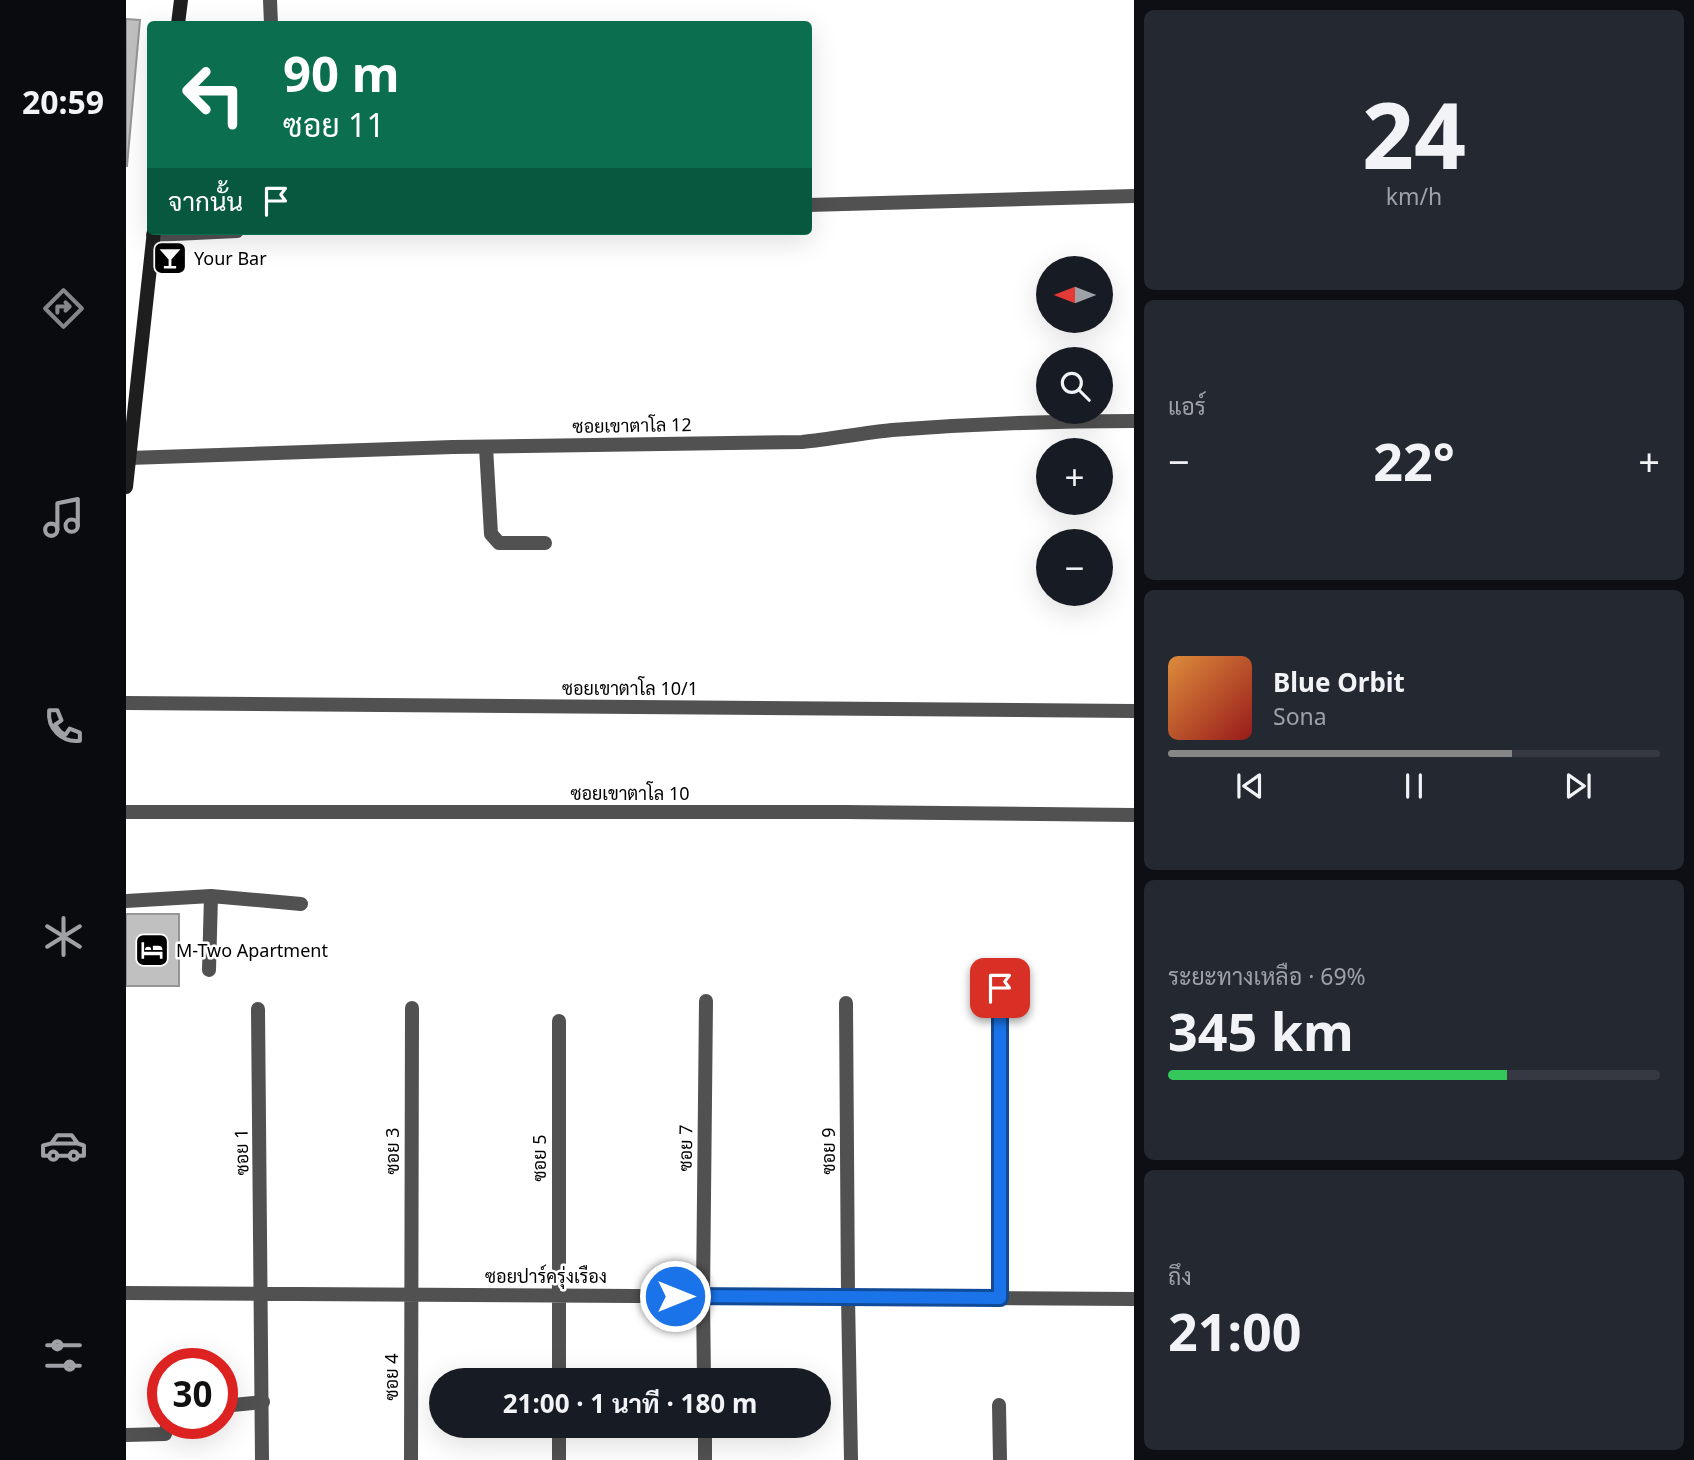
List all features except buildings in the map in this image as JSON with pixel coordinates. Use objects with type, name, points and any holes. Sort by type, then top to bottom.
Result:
[{"type":"street","points":[[178,21],[181,0]]},
{"type":"street","points":[[270,0],[271,21]]},
{"type":"street","points":[[812,205],[1134,196]]},
{"type":"street","points":[[126,487],[154,235]]},
{"type":"street","name":"ซอยเขาตาโล 12","points":[[129,458],[486,447],[802,442],[889,430],[1134,421]]},
{"type":"street","points":[[486,447],[491,534],[499,543],[545,543]]},
{"type":"street","name":"ซอยเขาตาโล 10/1","points":[[126,703],[1134,711]]},
{"type":"street","name":"ซอยเขาตาโล 10","points":[[126,813],[1134,815]]},
{"type":"street","points":[[209,970],[211,896]]},
{"type":"street","points":[[126,901],[211,896],[301,904]]},
{"type":"street","points":[[1000,988],[1000,1298]]},
{"type":"street","name":"ซอย 7","points":[[704,1368],[706,1001]]},
{"type":"street","name":"ซอย 9","points":[[846,1003],[851,1460]]},
{"type":"street","name":"ซอย 3","points":[[410,1295],[412,1008]]},
{"type":"street","name":"ซอย 1","points":[[258,1009],[262,1460]]},
{"type":"street","name":"ซอย 5","points":[[559,1021],[559,1368]]},
{"type":"street","name":"ซอยปาร์ครุ่งเรือง","points":[[126,1293],[1134,1299]]},
{"type":"street","name":"ซอย 4","points":[[410,1295],[411,1460]]},
{"type":"street","points":[[238,1404],[263,1402]]},
{"type":"street","points":[[999,1405],[1000,1460]]},
{"type":"street","points":[[126,1435],[147,1434]]},
{"type":"street","points":[[559,1438],[559,1460]]},
{"type":"street","points":[[705,1438],[705,1460]]},
{"type":"place","name":"Your Bar","points":[[170,258]]},
{"type":"place","name":"M-Two Apartment","points":[[152,950]]},
{"type":"route","points":[[675,1296],[1000,1298],[1000,988]]}]
